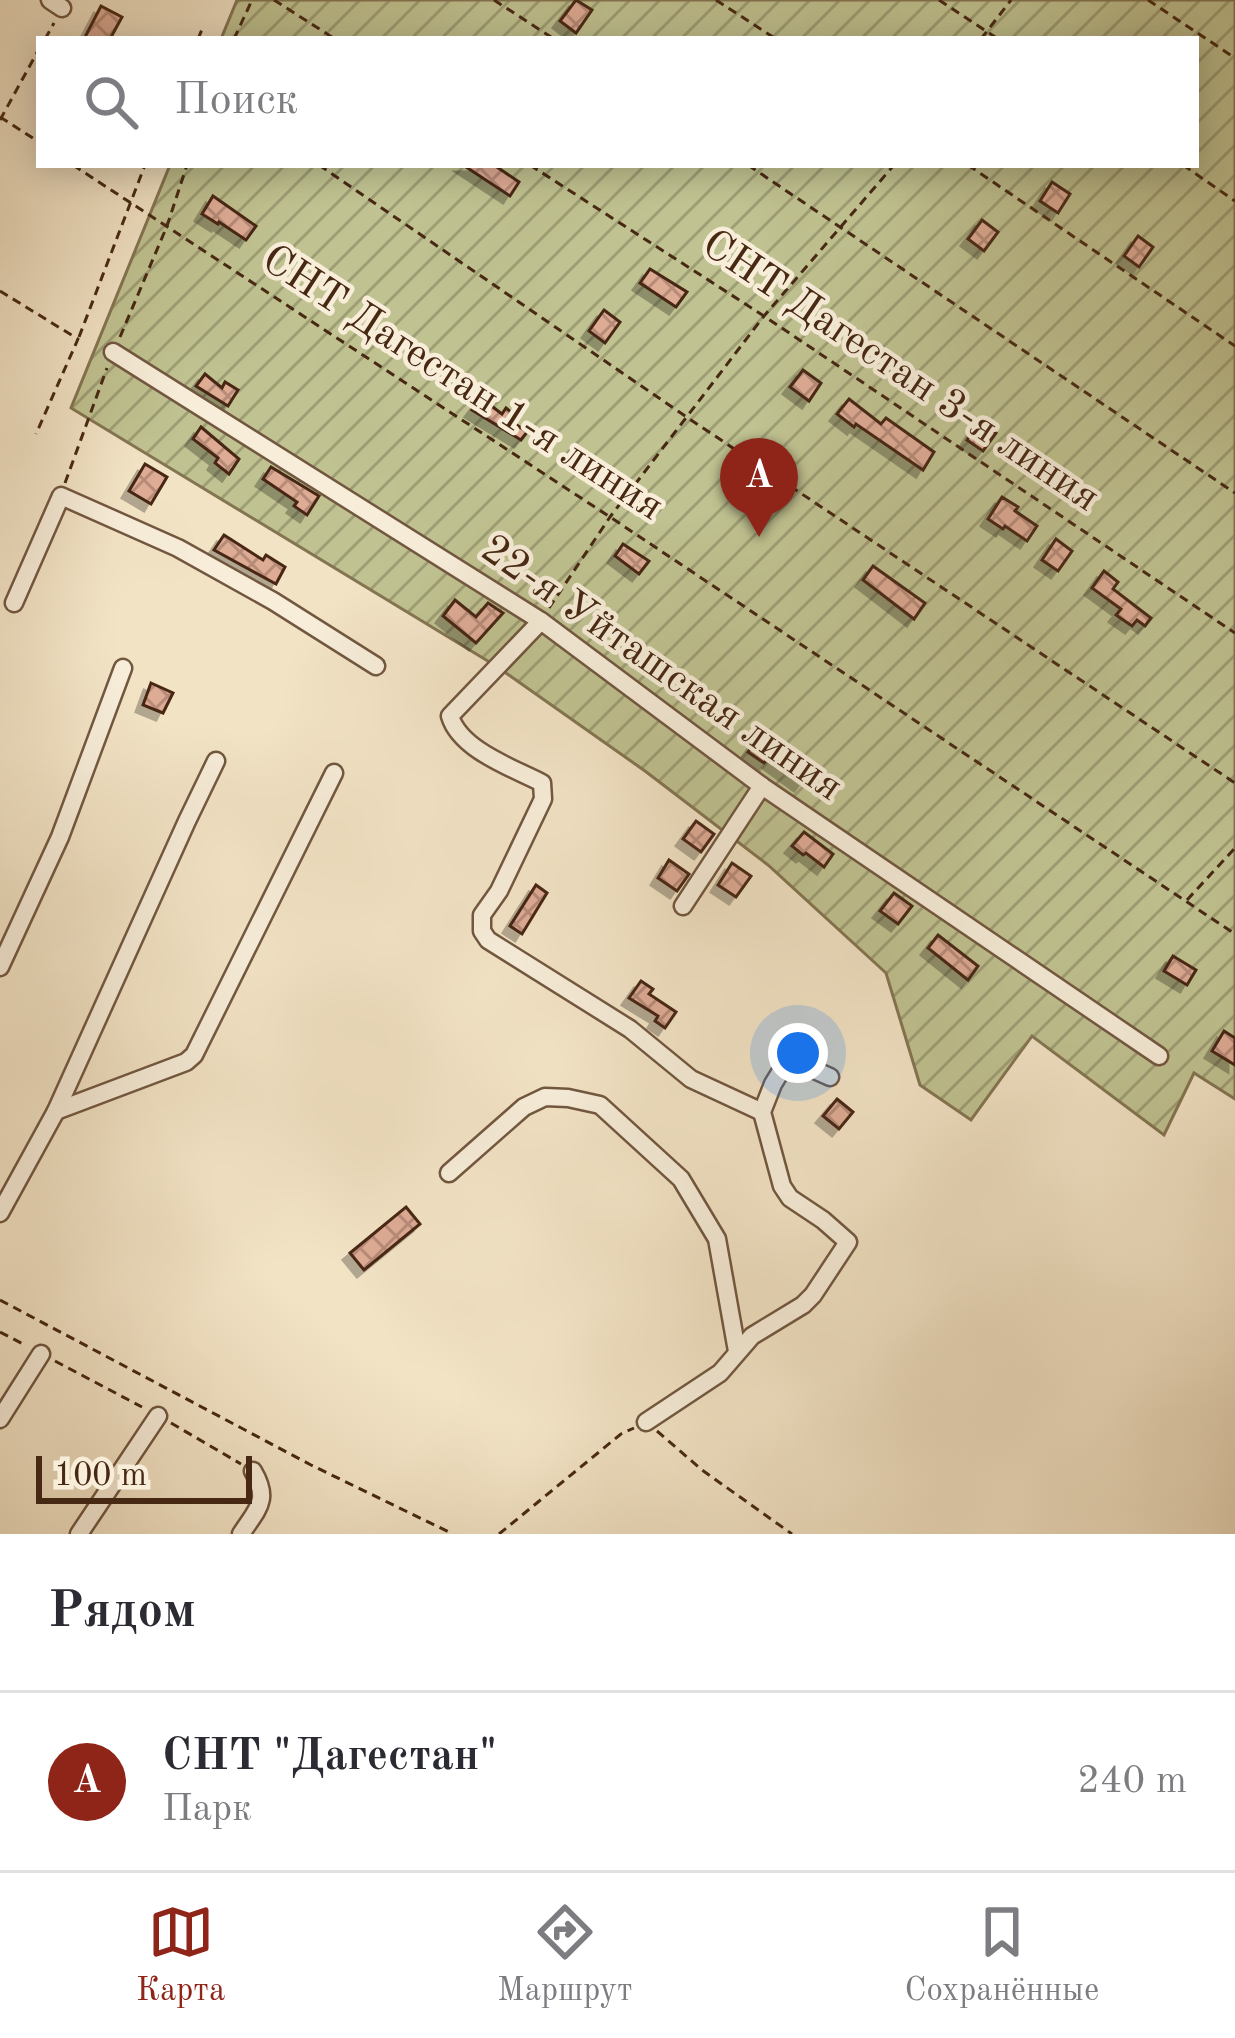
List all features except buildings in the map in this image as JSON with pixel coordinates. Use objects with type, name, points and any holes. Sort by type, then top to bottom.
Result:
[{"type":"street","name":"22-я Уйташская линия","points":[[113,352],[541,621],[762,786],[1160,1055]]},
{"type":"street","points":[[14,603],[61,496],[178,548],[376,665]]},
{"type":"street","points":[[541,621],[450,716],[459,732],[500,765],[542,783],[544,789],[499,891],[482,914],[482,931],[488,940],[630,1029],[691,1079],[762,1112]]},
{"type":"street","points":[[0,967],[60,837],[123,668]]},
{"type":"street","points":[[0,1213],[56,1111],[216,761]]},
{"type":"street","points":[[56,1111],[194,1055],[334,773]]},
{"type":"street","points":[[683,906],[762,786]]},
{"type":"street","points":[[646,1421],[720,1373],[752,1336],[803,1305],[848,1242],[790,1198],[782,1186],[762,1112],[773,1084],[791,1064],[830,1077]]},
{"type":"street","points":[[449,1173],[524,1107],[545,1097],[600,1105],[681,1179],[717,1239],[737,1351]]},
{"type":"street","points":[[0,1419],[41,1354]]},
{"type":"street","points":[[79,1534],[158,1416]]},
{"type":"street","points":[[241,1534],[262,1502],[262,1486],[253,1471]]},
{"type":"path","points":[[235,36],[252,0]]},
{"type":"path","points":[[274,0],[329,36]]},
{"type":"path","points":[[494,0],[549,36]]},
{"type":"path","points":[[716,0],[771,36]]},
{"type":"path","points":[[939,0],[994,36]]},
{"type":"path","points":[[983,36],[1011,0]]},
{"type":"path","points":[[1148,0],[1235,58]]},
{"type":"path","points":[[199,36],[203,27]]},
{"type":"path","points":[[36,55],[0,118],[36,140]]},
{"type":"path","name":"СНТ Дагестан 1-я линия","points":[[78,168],[1235,934]]},
{"type":"path","points":[[36,434],[79,339],[144,168]]},
{"type":"path","points":[[61,496],[186,168]]},
{"type":"path","points":[[323,168],[1235,784]]},
{"type":"path","name":"СНТ Дагестан 3-я линия","points":[[535,168],[1235,632]]},
{"type":"path","points":[[753,168],[1235,493]]},
{"type":"path","points":[[541,621],[610,518],[764,316],[891,168]]},
{"type":"path","points":[[972,168],[1235,346]]},
{"type":"path","points":[[1187,168],[1235,201]]},
{"type":"path","points":[[0,291],[79,339]]},
{"type":"path","points":[[1185,901],[1235,848]]},
{"type":"path","points":[[0,1300],[310,1465],[453,1534]]},
{"type":"path","points":[[0,1332],[253,1471]]},
{"type":"path","points":[[499,1534],[621,1434],[646,1421],[702,1470],[792,1534]]},
{"type":"green space","points":[[237,0],[1235,0],[1235,1099],[1194,1073],[1164,1135],[1032,1036],[971,1120],[920,1085],[886,973],[768,865],[496,666],[71,408],[169,168],[1199,168],[1199,36],[222,36]]},
{"type":"place","name":"СНТ \"Дагестан\"","points":[[759,537]]}]
